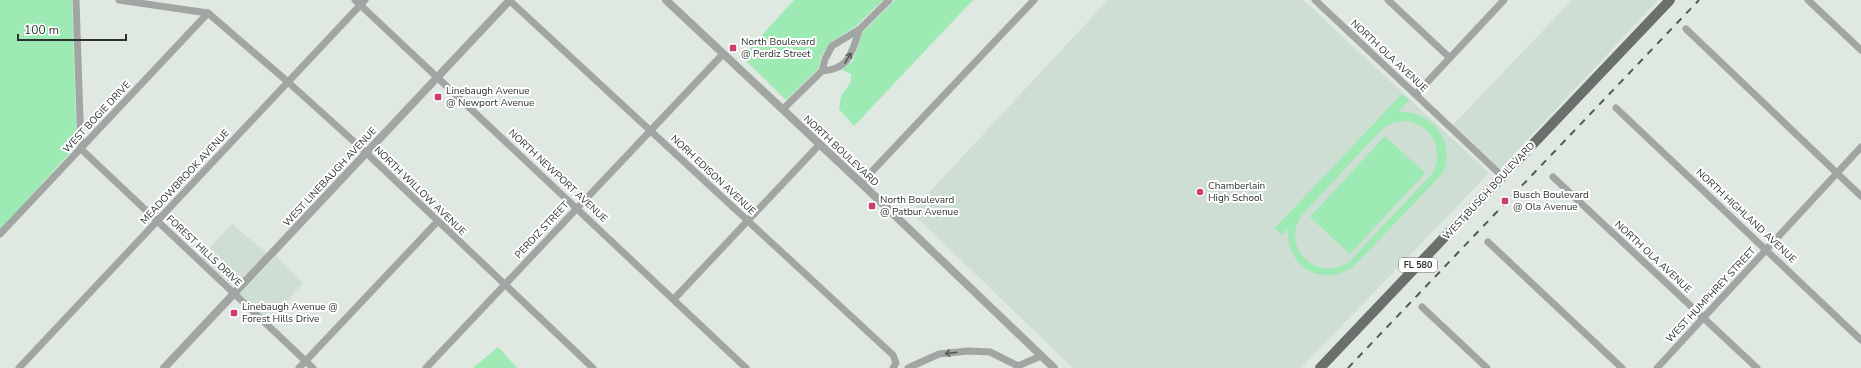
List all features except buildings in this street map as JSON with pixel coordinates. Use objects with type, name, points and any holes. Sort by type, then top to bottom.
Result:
[{"type":"main road","name":"WEST BUSCH BOULEVARD","points":[[1644,27],[1666,0]]},
{"type":"main road","name":"WEST BUSCH BOULEVARD","points":[[1320,368],[1670,0]]},
{"type":"main road","name":"WEST BUSCH BOULEVARD","points":[[1314,368],[1333,353]]},
{"type":"street","points":[[76,0],[81,148]]},
{"type":"street","points":[[119,0],[208,13]]},
{"type":"street","name":"WEST LINEBAUGH AVENUE","points":[[164,368],[509,0]]},
{"type":"street","name":"NORH EDISON AVENUE","points":[[509,0],[893,355],[896,363],[894,368]]},
{"type":"street","name":"NORTH BOULEVARD","points":[[666,0],[820,144],[1054,368]]},
{"type":"street","points":[[783,110],[822,71],[824,59],[832,46],[860,29],[889,0]]},
{"type":"street","points":[[861,183],[1034,0]]},
{"type":"street","name":"NORTH OLA AVENUE","points":[[1315,0],[1502,176]]},
{"type":"street","points":[[1388,0],[1450,58]]},
{"type":"street","points":[[1416,94],[1504,0]]},
{"type":"street","points":[[1808,0],[1861,50]]},
{"type":"street","name":"NORTH NEWPORT AVENUE","points":[[360,2],[746,368]]},
{"type":"street","name":"MEADOWBROOK AVENUE","points":[[19,368],[288,82],[360,2]]},
{"type":"street","name":"WEST BOGIE DRIVE","points":[[0,234],[208,13]]},
{"type":"street","name":"NORTH WILLOW AVENUE","points":[[208,13],[288,82],[366,153],[437,222],[593,368]]},
{"type":"street","points":[[822,71],[832,70],[843,65],[849,59],[860,29]]},
{"type":"street","points":[[1686,29],[1861,196]]},
{"type":"street","name":"PERDIZ STREET","points":[[426,368],[649,130],[723,54]]},
{"type":"street","name":"NORTH HIGHLAND AVENUE","points":[[1616,108],[1861,340]]},
{"type":"street","points":[[674,299],[820,144]]},
{"type":"street","name":"WEST HUMPHREY STREET","points":[[1657,368],[1861,147]]},
{"type":"street","name":"FOREST HILLS DRIVE","points":[[81,148],[313,368]]},
{"type":"street","name":"NORTH OLA AVENUE","points":[[1553,177],[1757,368]]},
{"type":"street","points":[[299,368],[437,222]]},
{"type":"street","points":[[1488,242],[1622,368]]},
{"type":"street","points":[[1422,307],[1487,368]]},
{"type":"street","points":[[908,368],[939,354],[968,351],[990,352],[1020,367],[1041,356]]},
{"type":"street","points":[[585,360],[588,368]]},
{"type":"shaded area","name":"Chamberlain High School","points":[[1108,0],[1303,0],[1489,173],[1301,368],[1073,368],[911,212]]},
{"type":"shaded area","points":[[1572,0],[1658,0],[1500,169],[1453,125]]},
{"type":"shaded area","points":[[232,224],[267,253],[234,288],[201,257]]},
{"type":"shaded area","points":[[276,256],[303,283],[269,321],[240,294]]},
{"type":"green space","points":[[0,0],[72,0],[77,145],[0,230]]},
{"type":"green space","points":[[794,0],[883,0],[856,26],[830,43],[821,57],[818,69],[786,100],[742,57]]},
{"type":"green space","points":[[895,0],[973,0],[854,126],[839,109],[841,96],[851,82],[851,74],[842,70],[853,61],[863,32]]},
{"type":"green space","points":[[1402,94],[1409,100],[1398,112],[1421,116],[1431,122],[1438,129],[1446,149],[1446,161],[1443,173],[1353,267],[1341,273],[1329,275],[1318,274],[1308,270],[1299,263],[1293,254],[1289,242],[1288,229],[1282,235],[1275,228]],"holes":[[[1403,121],[1421,126],[1428,132],[1436,147],[1436,165],[1432,174],[1349,262],[1337,267],[1325,268],[1314,265],[1299,251],[1296,240],[1296,228],[1301,216],[1383,128],[1393,123]]]},
{"type":"green space","points":[[1385,136],[1425,173],[1350,254],[1310,217]]},
{"type":"green space","points":[[498,347],[517,368],[473,368]]},
{"type":"railway","points":[[1348,368],[1699,0]]},
{"type":"place","name":"North Boulevard @ Perdiz Street","points":[[733,48]]},
{"type":"place","name":"Linebaugh Avenue @ Newport Avenue","points":[[438,97]]},
{"type":"place","name":"Chamberlain High School","points":[[1200,192]]},
{"type":"place","name":"Busch Boulevard @ Ola Avenue","points":[[1505,201]]},
{"type":"place","name":"North Boulevard @ Patbur Avenue","points":[[872,206]]},
{"type":"place","name":"Linebaugh Avenue @ Forest Hills Drive","points":[[234,313]]}]
